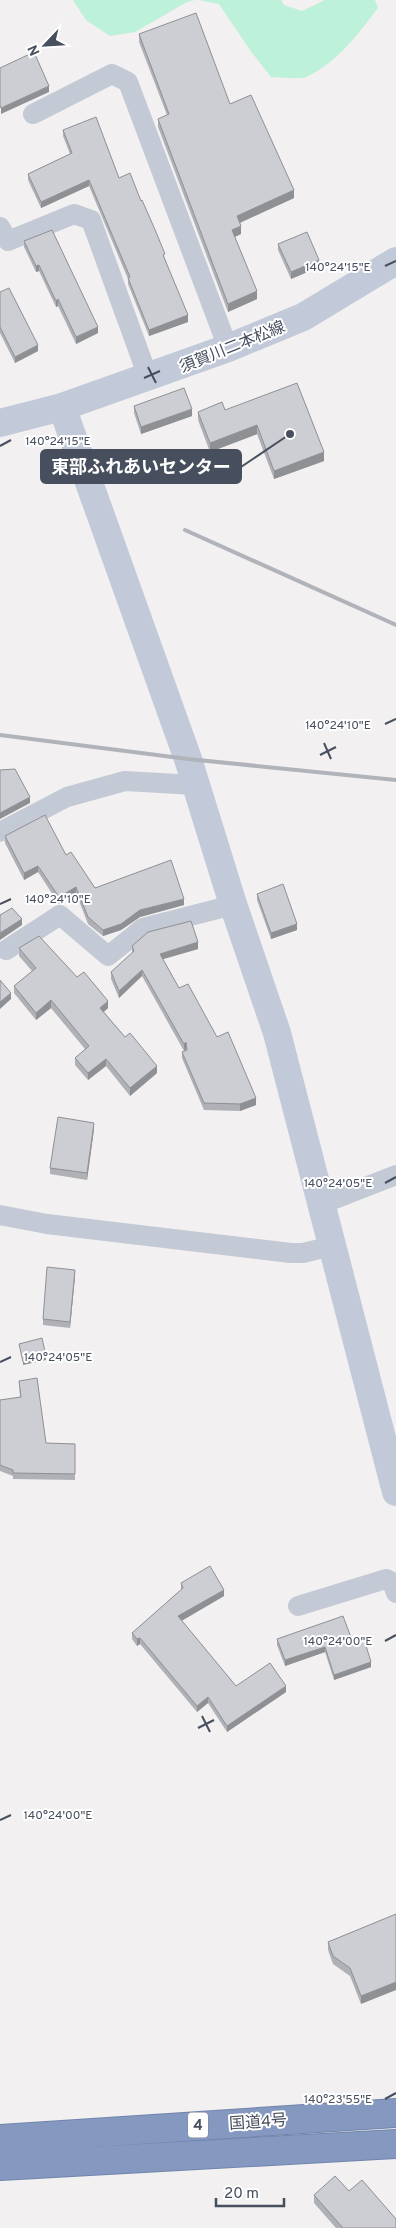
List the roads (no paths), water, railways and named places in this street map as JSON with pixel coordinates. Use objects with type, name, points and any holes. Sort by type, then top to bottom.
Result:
[{"type":"highway","name":"国道4号","points":[[0,2139],[396,2113]]},
{"type":"highway","name":"国道4号","points":[[0,2166],[396,2144]]},
{"type":"street","points":[[33,114],[112,74],[128,82],[228,348]]},
{"type":"street","points":[[0,226],[8,241],[74,214],[91,220],[148,378]]},
{"type":"street","name":"須賀川二本松線","points":[[0,423],[62,407],[148,378],[304,317],[396,261]]},
{"type":"street","points":[[62,407],[196,784],[233,904],[277,1033],[396,1492]]},
{"type":"street","points":[[0,832],[67,797],[125,781],[196,784]]},
{"type":"street","points":[[6,950],[60,915],[108,956],[144,928],[233,904]]},
{"type":"street","points":[[322,1204],[396,1175]]},
{"type":"street","points":[[0,1215],[47,1224],[291,1253],[303,1253],[332,1246]]},
{"type":"street","points":[[298,1606],[386,1579],[392,1582],[396,1593]]},
{"type":"railway","points":[[185,530],[396,625]]},
{"type":"railway","points":[[0,735],[188,759],[396,780]]},
{"type":"place","name":"東部ふれあいセンター","points":[[290,434]]}]
